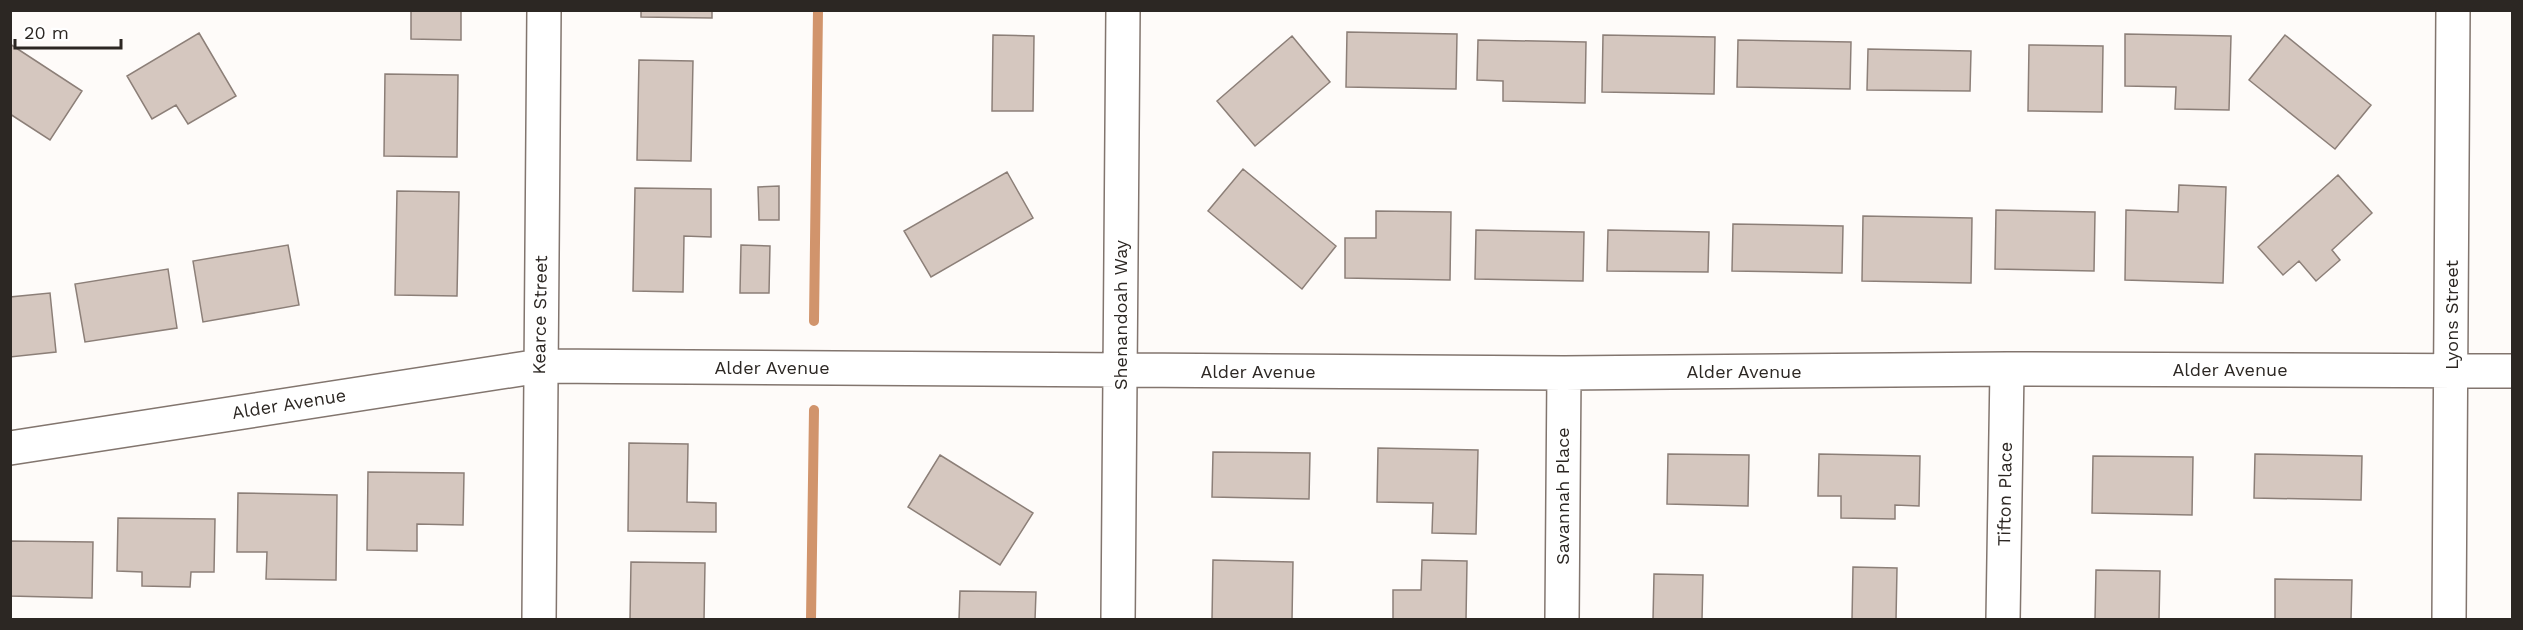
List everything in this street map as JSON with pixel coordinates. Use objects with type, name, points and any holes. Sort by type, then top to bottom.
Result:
[{"type":"street","name":"Kearce Street","points":[[539,620],[544,10]]},
{"type":"street","name":"Shenandoah Way","points":[[1118,620],[1124,10]]},
{"type":"street","name":"Lyons Street","points":[[2449,620],[2453,10]]},
{"type":"street","name":"Alder Avenue","points":[[10,448],[540,366],[1564,373],[2007,369],[2512,371]]},
{"type":"street","name":"Tifton Place","points":[[2003,620],[2007,369]]},
{"type":"street","name":"Savannah Place","points":[[1562,620],[1564,373]]},
{"type":"building","points":[[461,10],[461,40],[411,39],[411,11],[395,11]]},
{"type":"building","points":[[641,10],[712,10],[712,18],[641,17]]},
{"type":"building","points":[[1347,32],[1457,34],[1456,89],[1346,87]]},
{"type":"building","points":[[199,33],[236,96],[188,124],[176,105],[152,119],[127,76]]},
{"type":"building","points":[[2125,34],[2231,36],[2229,110],[2175,109],[2176,87],[2125,86]]},
{"type":"building","points":[[993,35],[1034,36],[1033,111],[992,111]]},
{"type":"building","points":[[1603,35],[1715,37],[1714,94],[1602,92]]},
{"type":"building","points":[[2285,35],[2371,105],[2335,149],[2249,80]]},
{"type":"building","points":[[1292,36],[1330,82],[1255,146],[1217,101]]},
{"type":"building","points":[[1478,40],[1586,42],[1585,103],[1503,101],[1503,81],[1477,80]]},
{"type":"building","points":[[1738,40],[1851,42],[1850,89],[1737,87]]},
{"type":"building","points":[[10,44],[82,91],[50,140],[10,114]]},
{"type":"building","points":[[2029,45],[2103,46],[2102,112],[2028,111]]},
{"type":"building","points":[[1868,49],[1971,51],[1970,91],[1867,90]]},
{"type":"building","points":[[639,60],[693,61],[691,161],[637,160]]},
{"type":"building","points":[[385,74],[458,75],[457,157],[384,156]]},
{"type":"building","points":[[1243,169],[1336,246],[1302,289],[1208,211]]},
{"type":"building","points":[[1007,172],[1033,218],[931,277],[904,231]]},
{"type":"building","points":[[2338,175],[2372,213],[2332,250],[2340,260],[2316,281],[2299,261],[2283,275],[2258,247]]},
{"type":"building","points":[[2179,185],[2226,187],[2223,283],[2125,280],[2126,210],[2178,212]]},
{"type":"building","points":[[779,186],[779,220],[759,220],[758,187]]},
{"type":"building","points":[[635,188],[711,189],[711,237],[684,236],[683,292],[633,291]]},
{"type":"building","points":[[397,191],[459,192],[457,296],[395,295]]},
{"type":"building","points":[[1996,210],[2095,212],[2094,271],[1995,269]]},
{"type":"building","points":[[1376,211],[1451,212],[1450,280],[1345,278],[1345,238],[1376,238]]},
{"type":"building","points":[[1863,216],[1972,218],[1971,283],[1862,281]]},
{"type":"building","points":[[1733,224],[1843,226],[1842,273],[1732,271]]},
{"type":"building","points":[[1476,230],[1584,232],[1583,281],[1475,279]]},
{"type":"building","points":[[1608,230],[1709,232],[1708,272],[1607,271]]},
{"type":"building","points":[[288,245],[299,305],[203,322],[193,261]]},
{"type":"building","points":[[741,245],[770,246],[769,293],[740,293]]},
{"type":"building","points":[[168,269],[177,328],[85,342],[75,284]]},
{"type":"building","points":[[50,293],[56,352],[10,357],[10,297]]},
{"type":"building","points":[[629,443],[688,444],[687,502],[716,503],[716,532],[628,531]]},
{"type":"building","points":[[1378,448],[1478,450],[1476,534],[1432,533],[1433,503],[1377,502]]},
{"type":"building","points":[[1213,452],[1310,453],[1309,499],[1212,497]]},
{"type":"building","points":[[1668,454],[1749,455],[1748,506],[1667,504]]},
{"type":"building","points":[[1819,454],[1920,456],[1919,506],[1895,505],[1895,519],[1841,518],[1841,496],[1818,496]]},
{"type":"building","points":[[2255,454],[2362,456],[2361,500],[2254,498]]},
{"type":"building","points":[[940,455],[1033,513],[1000,565],[908,507]]},
{"type":"building","points":[[2093,456],[2193,457],[2192,515],[2092,513]]},
{"type":"building","points":[[368,472],[464,473],[463,525],[417,524],[417,551],[367,550]]},
{"type":"building","points":[[238,493],[337,495],[336,580],[266,579],[267,552],[237,552]]},
{"type":"building","points":[[118,518],[215,519],[214,572],[191,572],[190,587],[142,586],[142,572],[117,571]]},
{"type":"building","points":[[10,541],[93,542],[92,598],[10,596]]},
{"type":"building","points":[[1213,560],[1293,562],[1292,620],[1212,620]]},
{"type":"building","points":[[1422,560],[1467,561],[1466,620],[1393,620],[1393,590],[1421,590]]},
{"type":"building","points":[[631,562],[705,563],[704,620],[630,620]]},
{"type":"building","points":[[1853,567],[1897,568],[1896,620],[1852,620]]},
{"type":"building","points":[[2096,570],[2160,571],[2159,620],[2095,620]]},
{"type":"building","points":[[1654,574],[1703,575],[1702,620],[1653,620]]},
{"type":"building","points":[[2275,579],[2352,580],[2351,620],[2275,620]]},
{"type":"building","points":[[960,591],[1036,592],[1035,620],[959,620]]},
{"type":"waterway","points":[[814,321],[818,10]]},
{"type":"waterway","points":[[811,620],[814,410]]}]
